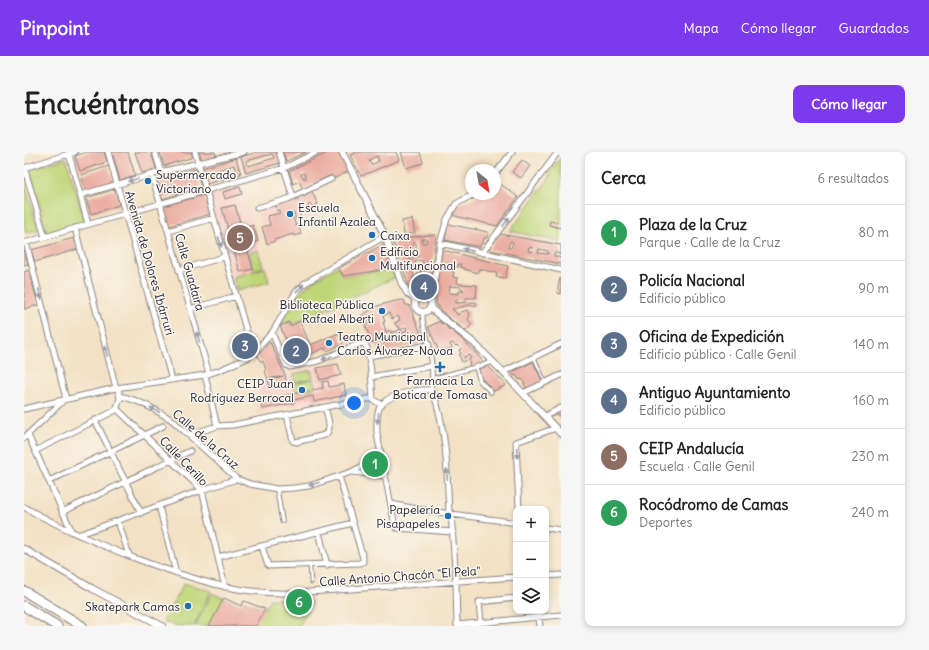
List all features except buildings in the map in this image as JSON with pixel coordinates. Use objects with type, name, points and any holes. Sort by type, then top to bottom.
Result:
[{"type":"highway","points":[[24,591],[82,626]]},
{"type":"highway","points":[[24,606],[57,626]]},
{"type":"street","points":[[45,237],[24,168],[75,152]]},
{"type":"street","name":"Avenida de Dolores Ibárruri","points":[[108,152],[172,380]]},
{"type":"street","points":[[155,152],[161,172]]},
{"type":"street","points":[[195,152],[253,354]]},
{"type":"street","points":[[80,195],[161,172],[242,152]]},
{"type":"street","points":[[279,152],[293,197]]},
{"type":"street","points":[[65,400],[25,243],[284,168],[317,152]]},
{"type":"street","points":[[342,152],[385,236],[402,284],[408,294],[417,300]]},
{"type":"street","points":[[501,166],[512,152]]},
{"type":"street","points":[[482,253],[558,152]]},
{"type":"street","points":[[68,154],[88,224]]},
{"type":"street","name":"Calle Guadaira","points":[[152,175],[207,375],[217,426]]},
{"type":"street","points":[[257,208],[293,197],[331,179]]},
{"type":"street","points":[[430,308],[428,298],[432,291],[440,243],[447,218],[454,206],[465,198]]},
{"type":"street","points":[[168,231],[214,218]]},
{"type":"street","points":[[35,451],[117,409],[120,396],[75,228]]},
{"type":"street","points":[[24,409],[117,388],[207,375],[234,364],[253,354],[272,332],[300,287],[336,264],[385,236]]},
{"type":"street","points":[[440,243],[561,270]]},
{"type":"street","points":[[178,270],[224,257]]},
{"type":"street","points":[[190,310],[236,296]]},
{"type":"street","points":[[417,300],[422,297],[428,298]]},
{"type":"street","points":[[417,300],[417,309],[423,312]]},
{"type":"street","points":[[423,312],[430,308]]},
{"type":"street","points":[[430,308],[474,343],[561,434]]},
{"type":"street","points":[[423,312],[422,322],[429,345],[432,366],[431,390],[439,412],[445,443],[450,513],[453,532],[457,626],[538,614],[561,615]]},
{"type":"street","points":[[272,332],[286,365],[290,368],[318,362],[363,343],[367,345],[373,400]]},
{"type":"street","points":[[503,372],[561,344]]},
{"type":"street","points":[[369,356],[429,345]]},
{"type":"street","points":[[432,379],[476,368],[493,362]]},
{"type":"street","points":[[371,377],[432,366]]},
{"type":"street","points":[[476,368],[480,381],[491,392]]},
{"type":"street","points":[[522,393],[561,375]]},
{"type":"street","points":[[431,390],[398,394],[382,404],[378,413],[378,443],[396,527],[453,532]]},
{"type":"street","name":"Calle de la Cruz","points":[[120,396],[160,412],[172,420],[237,479],[250,484],[277,489],[309,486],[351,472],[381,457]]},
{"type":"street","points":[[188,435],[217,426],[233,425],[367,399],[382,404]]},
{"type":"street","points":[[65,400],[26,437],[35,451],[72,532]]},
{"type":"street","points":[[48,403],[52,406],[52,412]]},
{"type":"street","points":[[287,414],[291,437],[293,441],[296,442],[325,435],[328,432],[329,428],[325,407]]},
{"type":"street","points":[[545,416],[561,408]]},
{"type":"street","name":"Calle Cerillo","points":[[117,409],[202,490],[225,587]]},
{"type":"street","points":[[95,420],[141,513]]},
{"type":"street","points":[[49,481],[163,426]]},
{"type":"street","points":[[519,506],[516,442],[556,428]]},
{"type":"street","points":[[62,512],[190,451]]},
{"type":"street","name":"Calle de la Cruz","points":[[351,472],[385,476]]},
{"type":"street","points":[[262,546],[268,566],[310,566],[363,562],[339,476]]},
{"type":"street","points":[[78,535],[202,490],[237,479]]},
{"type":"street","points":[[277,489],[282,521]]},
{"type":"street","points":[[390,504],[421,510],[513,523]]},
{"type":"street","points":[[159,506],[176,573]]},
{"type":"street","name":"Calle Antonio Chacón \"El Pela\"","points":[[24,507],[78,535],[176,573],[225,587],[267,594],[290,594],[513,577]]},
{"type":"street","points":[[118,521],[129,556]]},
{"type":"street","points":[[218,557],[353,523]]},
{"type":"street","points":[[549,528],[561,530]]},
{"type":"street","points":[[319,532],[327,565]]},
{"type":"street","points":[[24,549],[93,589],[162,626]]},
{"type":"street","points":[[549,576],[561,575]]},
{"type":"street","points":[[481,623],[479,602],[513,598]]},
{"type":"street","points":[[538,614],[540,626]]},
{"type":"lane","points":[[534,357],[546,382]]},
{"type":"lane","points":[[310,566],[311,583]]},
{"type":"shaded area","points":[[242,184],[270,282],[237,292],[209,193]]},
{"type":"shaded area","name":"Escuela Infantil Azalea","points":[[311,190],[324,219],[300,229],[301,234],[267,244],[257,210]]},
{"type":"shaded area","name":"CEIP Juan Rodríguez Berrocal","points":[[341,361],[346,395],[256,413],[261,380]]},
{"type":"green space","points":[[561,157],[561,242],[510,231],[550,177],[549,173]]},
{"type":"green space","points":[[66,158],[85,222],[47,233],[29,169]]},
{"type":"green space","points":[[24,180],[38,230],[26,233],[24,225]]},
{"type":"green space","points":[[258,250],[263,267],[254,270],[249,253]]},
{"type":"green space","points":[[338,266],[343,276],[393,269],[396,277],[290,326],[289,322],[280,326],[285,314],[296,297],[310,283]]},
{"type":"green space","points":[[265,268],[269,282],[237,291],[233,277]]},
{"type":"green space","points":[[311,370],[313,378],[295,382],[294,374]]},
{"type":"green space","points":[[313,379],[315,388],[295,392],[294,383]]},
{"type":"green space","points":[[380,459],[383,474],[360,471],[359,469]]},
{"type":"green space","name":"Skatepark Camas","points":[[184,583],[211,591],[194,626],[174,626],[163,621]]},
{"type":"green space","points":[[212,593],[241,606],[244,601],[264,609],[270,599],[309,599],[311,604],[299,626],[195,626]]},
{"type":"place","name":"Supermercado Victoriano","points":[[148,181]]},
{"type":"place","name":"Escuela Infantil Azalea","points":[[290,214]]},
{"type":"place","name":"Caixa","points":[[372,235]]},
{"type":"place","name":"CEIP Andalucía","points":[[240,238]]},
{"type":"place","name":"Edificio Multifuncional","points":[[372,258]]},
{"type":"place","name":"Antiguo Ayuntamiento","points":[[424,287]]},
{"type":"place","name":"Biblioteca Pública Rafael Alberti","points":[[382,311]]},
{"type":"place","name":"Teatro Municipal Carlos Álvarez-Novoa","points":[[329,343]]},
{"type":"place","name":"Oficina de Expedición","points":[[245,346]]},
{"type":"place","name":"Policía Nacional","points":[[296,351]]},
{"type":"place","name":"Farmacia La Botica de Tomasa","points":[[440,367]]},
{"type":"place","name":"CEIP Juan Rodríguez Berrocal","points":[[302,390]]},
{"type":"place","name":"Plaza de la Cruz","points":[[375,464]]},
{"type":"place","name":"Papelería Pisapapeles","points":[[448,516]]},
{"type":"place","name":"Rocódromo de Camas","points":[[299,602]]},
{"type":"place","name":"Skatepark Camas","points":[[188,606]]}]
